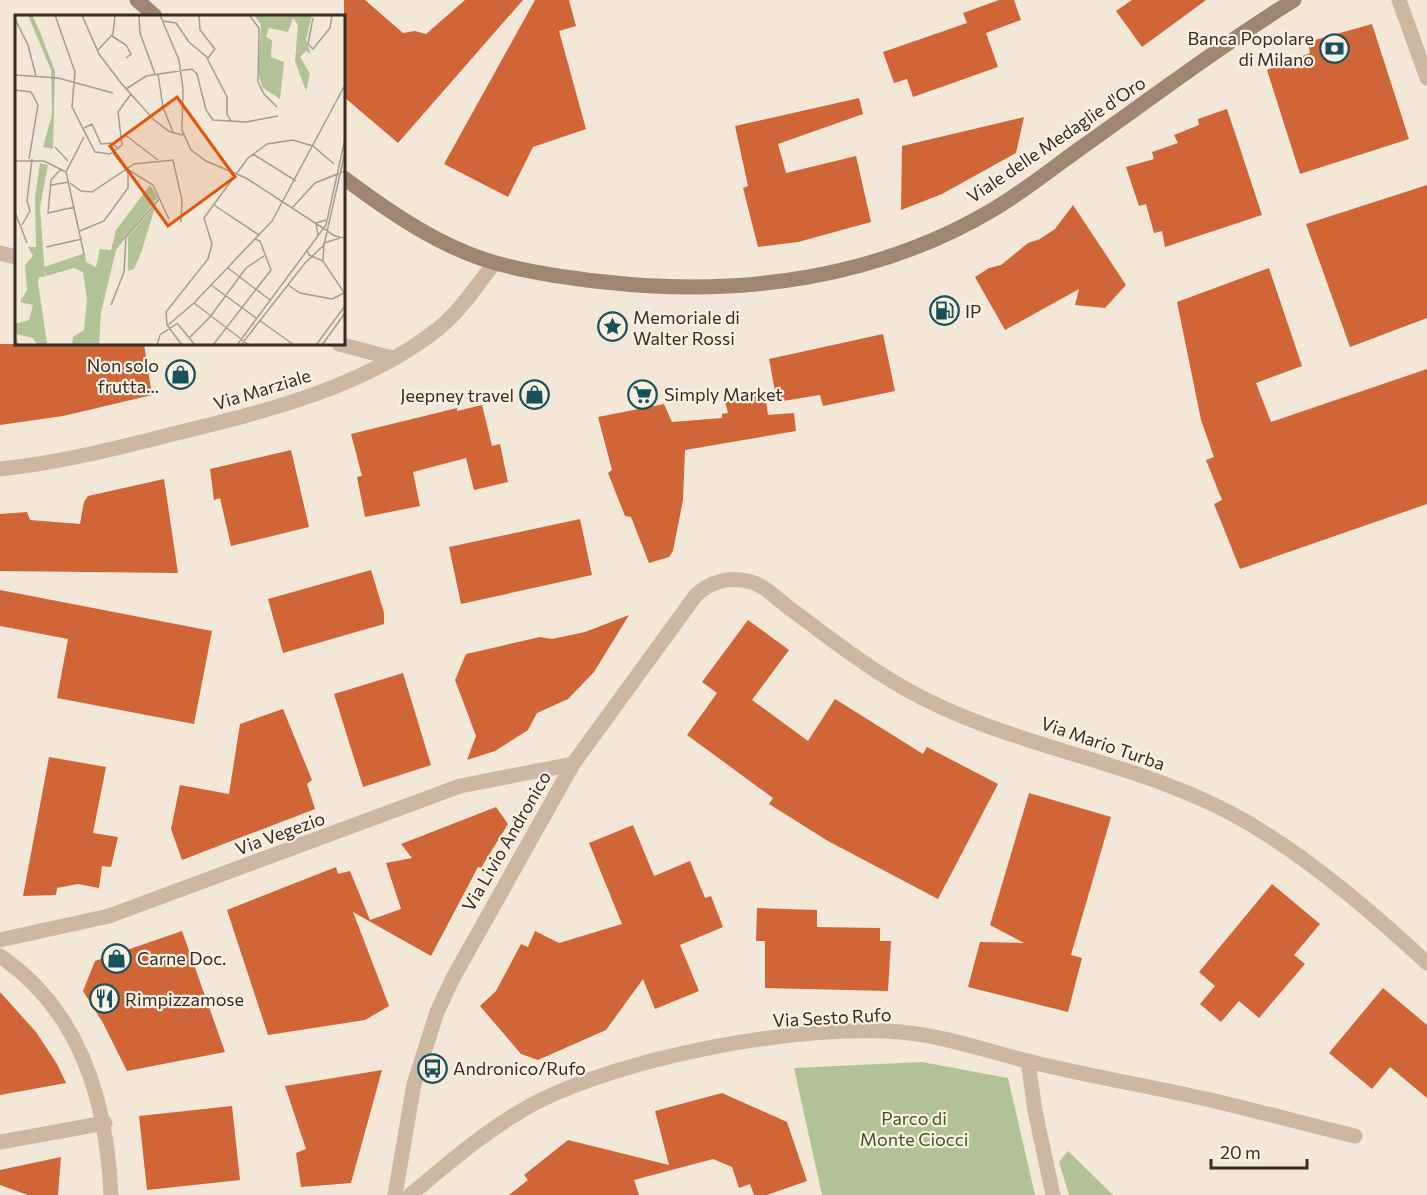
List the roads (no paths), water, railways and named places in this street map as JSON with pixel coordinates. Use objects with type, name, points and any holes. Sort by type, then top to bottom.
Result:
[{"type":"main road","points":[[137,0],[154,15]]},
{"type":"main road","name":"Viale delle Medaglie d'Oro","points":[[345,179],[418,228],[494,263],[568,278],[688,289],[793,280],[871,261],[920,244],[993,210],[1294,0]]},
{"type":"street","points":[[1399,0],[1427,78]]},
{"type":"street","points":[[0,253],[15,257]]},
{"type":"street","name":"Via Marziale","points":[[0,469],[70,459],[296,401],[392,358],[420,341],[452,316],[494,263]]},
{"type":"street","points":[[343,345],[392,358]]},
{"type":"street","name":"Via Livio Andronico","points":[[395,1195],[414,1084],[437,1012],[465,955],[538,830],[573,764],[696,594],[722,580],[753,582]]},
{"type":"street","name":"Via Mario Turba","points":[[753,582],[867,664],[905,688],[994,728],[1134,772],[1243,820],[1340,888],[1427,963]]},
{"type":"street","name":"Via Vegezio","points":[[0,940],[109,916],[460,786],[573,764]]},
{"type":"street","points":[[0,956],[33,984],[72,1034],[91,1074],[105,1123],[111,1195]]},
{"type":"street","name":"Via Sesto Rufo","points":[[410,1195],[463,1152],[534,1104],[602,1076],[719,1047],[815,1034],[898,1032],[957,1041],[1028,1061],[1219,1102],[1355,1136]]},
{"type":"street","points":[[1028,1061],[1035,1112],[1053,1195]]},
{"type":"street","points":[[0,1142],[105,1123]]},
{"type":"place","name":"Banca Popolare di Milano","points":[[1335,48]]},
{"type":"place","name":"IP","points":[[944,311]]},
{"type":"place","name":"Memoriale di Walter Rossi","points":[[612,327]]},
{"type":"place","name":"Non solo frutta...","points":[[180,375]]},
{"type":"place","name":"Simply Market","points":[[643,394]]},
{"type":"place","name":"Jeepney travel","points":[[535,395]]},
{"type":"place","name":"Carne Doc.","points":[[116,958]]},
{"type":"place","name":"Rimpizzamose","points":[[104,999]]},
{"type":"place","name":"Andronico/Rufo","points":[[432,1068]]},
{"type":"park label","name":"Parco di Monte Ciocci","points":[[914,1128]]}]
